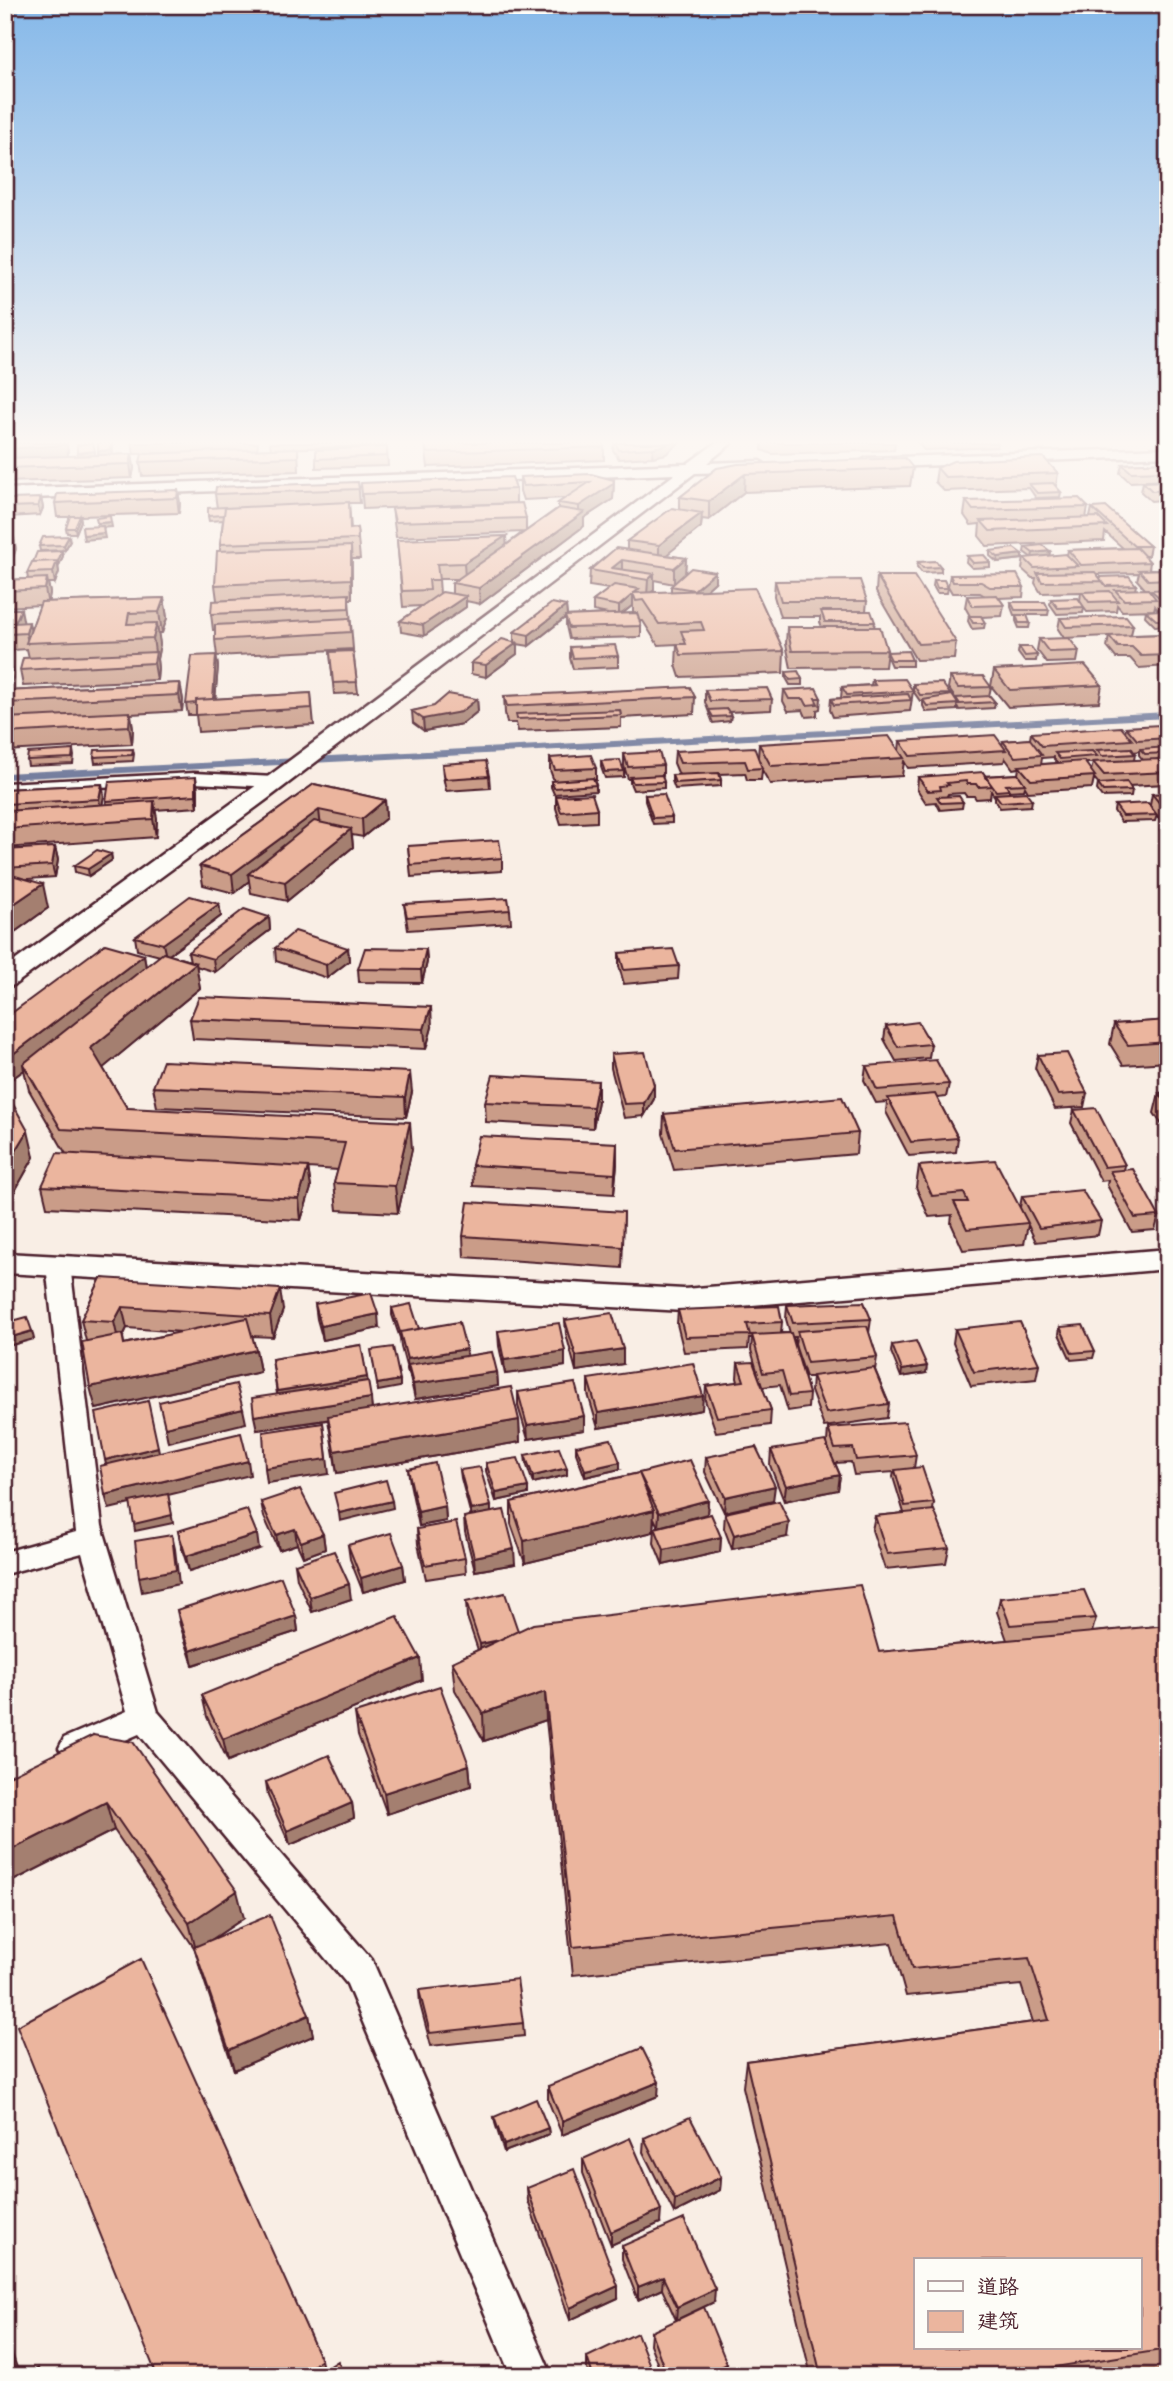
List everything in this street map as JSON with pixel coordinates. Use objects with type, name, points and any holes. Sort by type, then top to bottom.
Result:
[{"type":"street","points":[[5,980],[576,554]]},
{"type":"street","points":[[5,788],[194,778],[274,782]]},
{"type":"street","points":[[5,1262],[684,1300],[1168,1259]]},
{"type":"street","points":[[58,1265],[92,1539],[144,1718],[360,1972],[532,2376]]},
{"type":"street","points":[[5,1563],[92,1539]]},
{"type":"street","points":[[43,1762],[144,1718]]},
{"type":"building","points":[[36,554],[61,554],[58,561],[33,562]]},
{"type":"building","points":[[217,554],[351,554],[351,579],[215,585]]},
{"type":"building","points":[[398,554],[478,554],[464,563],[437,564],[439,580],[429,580],[430,590],[402,591]]},
{"type":"building","points":[[493,554],[526,554],[479,588],[452,583]]},
{"type":"building","points":[[609,554],[659,554],[686,558],[674,568],[622,560],[612,568],[654,574],[648,580],[590,570]]},
{"type":"building","points":[[994,554],[1021,554],[998,557]]},
{"type":"building","points":[[1066,554],[1078,566],[1034,568],[1024,558]]},
{"type":"building","points":[[1072,554],[1143,554],[1150,562],[1081,565]]},
{"type":"building","points":[[984,555],[990,562],[973,563],[967,556]]},
{"type":"building","points":[[57,561],[53,572],[27,573],[32,562]]},
{"type":"building","points":[[936,561],[941,567],[923,568],[918,562]]},
{"type":"building","points":[[691,568],[715,572],[694,590],[671,586]]},
{"type":"building","points":[[1168,569],[1168,579],[1148,580],[1139,570]]},
{"type":"building","points":[[1095,572],[1102,581],[1042,582],[1037,573]]},
{"type":"building","points":[[1017,574],[1024,587],[990,587],[981,582],[953,582],[950,575]]},
{"type":"building","points":[[877,576],[914,576],[956,642],[918,644]]},
{"type":"building","points":[[1129,576],[1136,585],[1106,586],[1099,577]]},
{"type":"building","points":[[47,578],[45,589],[5,591],[5,580]]},
{"type":"building","points":[[860,580],[867,601],[781,601],[775,581]]},
{"type":"building","points":[[934,580],[944,580],[948,588],[937,588]]},
{"type":"building","points":[[614,585],[639,589],[619,606],[593,601]]},
{"type":"building","points":[[755,588],[784,651],[681,655],[677,644],[686,644],[681,631],[704,630],[701,622],[659,624],[643,600],[636,601],[633,593]]},
{"type":"building","points":[[1148,589],[1156,599],[1124,600],[1115,590]]},
{"type":"building","points":[[1168,589],[1168,598],[1160,598],[1151,590]]},
{"type":"building","points":[[1110,591],[1118,601],[1089,602],[1082,592]]},
{"type":"building","points":[[442,592],[466,596],[423,625],[400,621]]},
{"type":"building","points":[[349,594],[349,608],[211,614],[212,601]]},
{"type":"building","points":[[997,595],[1004,605],[972,606],[967,596]]},
{"type":"building","points":[[164,598],[159,612],[129,613],[127,624],[157,623],[153,638],[26,643],[41,602]]},
{"type":"building","points":[[1078,598],[1084,607],[1058,608],[1051,599]]},
{"type":"building","points":[[1011,602],[1045,602],[1049,610],[1015,610]]},
{"type":"building","points":[[552,603],[566,606],[529,635],[514,632]]},
{"type":"building","points":[[5,609],[21,609],[15,623],[29,622],[26,633],[9,634],[5,645]]},
{"type":"building","points":[[1160,610],[1168,620],[1156,620],[1146,611]]},
{"type":"building","points":[[821,611],[871,611],[875,622],[825,622]]},
{"type":"building","points":[[637,613],[641,626],[569,628],[565,616]]},
{"type":"building","points":[[1016,615],[1027,615],[1030,623],[1019,623]]},
{"type":"building","points":[[969,616],[981,616],[985,623],[973,623]]},
{"type":"building","points":[[1126,616],[1133,625],[1066,627],[1060,618]]},
{"type":"building","points":[[350,618],[351,632],[215,640],[215,625]]},
{"type":"building","points":[[787,627],[880,627],[887,650],[792,651]]},
{"type":"building","points":[[1168,634],[1168,655],[1141,656],[1132,647],[1118,647],[1109,636]]},
{"type":"building","points":[[1069,638],[1079,651],[1049,652],[1039,639]]},
{"type":"building","points":[[502,639],[517,643],[486,665],[471,663]]},
{"type":"building","points":[[615,645],[618,656],[573,658],[570,647]]},
{"type":"building","points":[[1019,647],[1031,647],[1037,655],[1025,656]]},
{"type":"building","points":[[353,651],[357,682],[333,683],[330,652]]},
{"type":"building","points":[[908,651],[912,660],[891,660],[887,652]]},
{"type":"building","points":[[156,652],[154,663],[20,670],[23,658]]},
{"type":"building","points":[[216,655],[213,699],[196,700],[196,703],[186,704],[192,656]]},
{"type":"building","points":[[5,663],[11,663],[8,676],[5,676]]},
{"type":"building","points":[[1085,665],[1102,685],[1010,690],[994,670]]},
{"type":"building","points":[[798,671],[802,679],[790,680],[786,672]]},
{"type":"building","points":[[983,676],[991,687],[958,688],[950,677]]},
{"type":"building","points":[[905,679],[913,691],[847,695],[842,687],[875,685],[872,680]]},
{"type":"building","points":[[180,683],[179,695],[5,703],[5,691]]},
{"type":"building","points":[[942,683],[950,694],[920,695],[913,684]]},
{"type":"building","points":[[690,687],[695,697],[507,706],[504,696]]},
{"type":"building","points":[[767,688],[772,699],[710,701],[705,690]]},
{"type":"building","points":[[816,688],[821,698],[815,698],[818,704],[807,705],[804,699],[789,699],[784,690]]},
{"type":"building","points":[[311,693],[312,708],[196,715],[196,700]]},
{"type":"building","points":[[448,694],[477,699],[461,712],[423,719],[412,711],[434,706]]},
{"type":"building","points":[[908,694],[911,700],[834,705],[831,699]]},
{"type":"building","points":[[952,695],[958,704],[927,706],[923,700]]},
{"type":"building","points":[[990,696],[995,702],[960,704],[956,698]]},
{"type":"building","points":[[727,709],[731,716],[713,717],[709,710]]},
{"type":"building","points":[[620,710],[621,715],[517,719],[516,714]]},
{"type":"building","points":[[130,712],[129,726],[5,733],[5,718]]},
{"type":"building","points":[[1160,725],[1168,738],[1137,740],[1126,727]]},
{"type":"building","points":[[1121,727],[1132,740],[1042,746],[1031,733]]},
{"type":"building","points":[[995,735],[1006,750],[910,756],[900,741]]},
{"type":"building","points":[[889,736],[904,758],[771,766],[759,744]]},
{"type":"building","points":[[1030,739],[1042,755],[1015,757],[1003,741]]},
{"type":"building","points":[[754,747],[762,768],[748,769],[745,761],[680,763],[675,751]]},
{"type":"building","points":[[1168,747],[1168,753],[1145,754],[1140,749]]},
{"type":"building","points":[[1130,748],[1135,754],[1102,756],[1097,750]]},
{"type":"building","points":[[133,749],[132,755],[94,757],[95,750]]},
{"type":"building","points":[[73,750],[72,758],[27,760],[28,753]]},
{"type":"building","points":[[1092,751],[1097,756],[1060,759],[1055,753]]},
{"type":"building","points":[[659,752],[663,765],[628,767],[624,754]]},
{"type":"building","points":[[591,755],[596,768],[555,770],[550,758]]},
{"type":"building","points":[[1158,759],[1168,772],[1104,775],[1093,762]]},
{"type":"building","points":[[620,760],[624,771],[605,772],[601,761]]},
{"type":"building","points":[[486,761],[489,776],[445,779],[442,764]]},
{"type":"building","points":[[1084,761],[1095,776],[1031,780],[1019,766]]},
{"type":"building","points":[[983,772],[992,786],[978,787],[976,784],[967,784],[966,781],[947,783],[949,785],[940,786],[941,790],[928,791],[918,777]]},
{"type":"building","points":[[719,773],[721,780],[675,783],[672,775]]},
{"type":"building","points":[[1018,774],[1025,784],[1006,785],[1009,790],[996,791],[985,776]]},
{"type":"building","points":[[662,775],[664,782],[633,783],[630,777]]},
{"type":"building","points":[[196,777],[196,795],[106,801],[109,782]]},
{"type":"building","points":[[593,778],[596,785],[554,788],[551,781]]},
{"type":"building","points":[[1127,782],[1132,790],[1103,791],[1098,784]]},
{"type":"building","points":[[102,784],[99,799],[5,804],[5,789]]},
{"type":"building","points":[[314,784],[385,800],[362,819],[319,810],[232,874],[200,866]]},
{"type":"building","points":[[1026,792],[1032,800],[1001,802],[995,794]]},
{"type":"building","points":[[1168,793],[1168,810],[1165,810],[1152,794]]},
{"type":"building","points":[[592,794],[597,809],[561,812],[556,796]]},
{"type":"building","points":[[664,794],[672,817],[653,818],[645,795]]},
{"type":"building","points":[[959,796],[963,802],[941,803],[937,797]]},
{"type":"building","points":[[154,801],[153,819],[5,829],[5,811]]},
{"type":"building","points":[[1148,803],[1157,815],[1123,816],[1115,805]]},
{"type":"building","points":[[314,821],[351,829],[285,882],[248,874]]},
{"type":"building","points":[[499,840],[502,858],[410,865],[408,846]]},
{"type":"building","points":[[55,847],[52,865],[5,868],[5,850]]},
{"type":"building","points":[[97,850],[111,854],[88,869],[74,866]]},
{"type":"building","points":[[5,873],[43,884],[5,910]]},
{"type":"building","points":[[190,896],[219,904],[163,944],[135,937]]},
{"type":"building","points":[[508,898],[510,910],[407,917],[404,904]]},
{"type":"building","points":[[244,909],[269,917],[213,959],[188,952]]},
{"type":"building","points":[[295,931],[348,948],[326,965],[275,948]]},
{"type":"building","points":[[105,944],[144,955],[5,1060],[5,1018]]},
{"type":"building","points":[[365,948],[426,949],[421,970],[358,969]]},
{"type":"building","points":[[673,949],[679,966],[624,970],[619,953]]},
{"type":"building","points":[[163,953],[196,963],[91,1048],[127,1108],[410,1122],[395,1186],[334,1183],[345,1143],[61,1129],[23,1064]]},
{"type":"building","points":[[199,997],[431,1007],[424,1029],[190,1019]]},
{"type":"building","points":[[1168,1020],[1168,1042],[1128,1045],[1114,1024]]},
{"type":"building","points":[[918,1022],[931,1044],[898,1047],[886,1026]]},
{"type":"building","points":[[645,1052],[654,1085],[644,1103],[624,1104],[611,1054]]},
{"type":"building","points":[[1067,1053],[1087,1093],[1058,1095],[1038,1055]]},
{"type":"building","points":[[936,1060],[949,1084],[877,1090],[866,1066]]},
{"type":"building","points":[[163,1061],[410,1072],[405,1097],[153,1087]]},
{"type":"building","points":[[493,1075],[598,1081],[593,1107],[485,1102]]},
{"type":"building","points":[[5,1090],[28,1131],[5,1169]]},
{"type":"building","points":[[1168,1092],[1168,1106],[1159,1093]]},
{"type":"building","points":[[935,1094],[958,1138],[911,1142],[888,1098]]},
{"type":"building","points":[[842,1097],[858,1133],[675,1149],[664,1114]]},
{"type":"building","points":[[1096,1108],[1125,1165],[1104,1167],[1074,1110]]},
{"type":"building","points":[[479,1136],[617,1143],[615,1174],[472,1165]]},
{"type":"building","points":[[57,1153],[308,1167],[299,1199],[42,1186]]},
{"type":"building","points":[[995,1160],[1028,1223],[967,1229],[954,1202],[968,1202],[964,1193],[932,1196],[919,1166]]},
{"type":"building","points":[[1133,1169],[1159,1216],[1135,1218],[1110,1171]]},
{"type":"building","points":[[1082,1190],[1101,1221],[1039,1228],[1022,1196]]},
{"type":"building","points":[[468,1202],[624,1212],[623,1247],[463,1236]]},
{"type":"building","points":[[101,1278],[280,1289],[270,1316],[122,1307],[114,1322],[81,1320]]},
{"type":"building","points":[[371,1293],[378,1314],[321,1326],[315,1304]]},
{"type":"building","points":[[864,1302],[871,1319],[793,1323],[787,1305]]},
{"type":"building","points":[[411,1304],[419,1329],[400,1332],[392,1308]]},
{"type":"building","points":[[779,1306],[782,1322],[747,1324],[750,1335],[685,1337],[678,1310]]},
{"type":"building","points":[[612,1313],[623,1349],[576,1356],[565,1320]]},
{"type":"building","points":[[27,1317],[32,1331],[5,1339],[5,1323]]},
{"type":"building","points":[[247,1318],[256,1350],[90,1387],[82,1342],[122,1334],[124,1344]]},
{"type":"building","points":[[459,1322],[466,1349],[407,1359],[400,1332]]},
{"type":"building","points":[[1020,1322],[1039,1364],[974,1372],[955,1329]]},
{"type":"building","points":[[559,1323],[565,1351],[504,1360],[498,1331]]},
{"type":"building","points":[[1083,1325],[1095,1351],[1072,1353],[1060,1327]]},
{"type":"building","points":[[867,1326],[877,1357],[807,1363],[797,1331]]},
{"type":"building","points":[[791,1333],[809,1394],[789,1396],[782,1371],[763,1373],[752,1335]]},
{"type":"building","points":[[916,1341],[927,1366],[902,1370],[892,1345]]},
{"type":"building","points":[[361,1345],[367,1377],[277,1391],[272,1359]]},
{"type":"building","points":[[393,1347],[400,1380],[377,1384],[371,1350]]},
{"type":"building","points":[[492,1352],[497,1372],[413,1384],[408,1365]]},
{"type":"building","points":[[753,1362],[771,1410],[717,1417],[706,1386],[744,1381],[738,1363]]},
{"type":"building","points":[[693,1363],[703,1396],[598,1413],[588,1379]]},
{"type":"building","points":[[874,1368],[889,1404],[826,1413],[812,1376]]},
{"type":"building","points":[[368,1381],[371,1398],[254,1416],[252,1398]]},
{"type":"building","points":[[575,1383],[584,1416],[527,1425],[518,1392]]},
{"type":"building","points":[[236,1384],[243,1409],[165,1427],[159,1402]]},
{"type":"building","points":[[511,1387],[519,1420],[334,1451],[328,1416]]},
{"type":"building","points":[[148,1401],[158,1447],[105,1460],[96,1413]]},
{"type":"building","points":[[905,1422],[916,1455],[856,1460],[853,1448],[835,1449],[828,1428]]},
{"type":"building","points":[[323,1423],[327,1459],[265,1468],[263,1432]]},
{"type":"building","points":[[241,1433],[248,1461],[105,1495],[100,1466]]},
{"type":"building","points":[[611,1439],[620,1462],[585,1470],[576,1446]]},
{"type":"building","points":[[825,1441],[840,1475],[786,1486],[771,1450]]},
{"type":"building","points":[[756,1447],[775,1486],[725,1497],[706,1457]]},
{"type":"building","points":[[559,1448],[567,1468],[533,1476],[525,1455]]},
{"type":"building","points":[[518,1458],[528,1487],[496,1493],[486,1463]]},
{"type":"building","points":[[690,1460],[708,1500],[659,1513],[639,1473]]},
{"type":"building","points":[[435,1463],[445,1506],[418,1512],[408,1469]]},
{"type":"building","points":[[480,1467],[491,1506],[471,1510],[460,1470]]},
{"type":"building","points":[[922,1467],[934,1503],[905,1506],[895,1470]]},
{"type":"building","points":[[639,1473],[654,1510],[524,1541],[511,1502]]},
{"type":"building","points":[[386,1480],[392,1501],[339,1513],[334,1493]]},
{"type":"building","points":[[300,1489],[323,1534],[301,1542],[295,1529],[276,1535],[261,1502]]},
{"type":"building","points":[[168,1494],[172,1515],[134,1524],[130,1502]]},
{"type":"building","points":[[779,1501],[789,1522],[734,1535],[725,1513]]},
{"type":"building","points":[[247,1510],[257,1534],[186,1556],[178,1531]]},
{"type":"building","points":[[504,1510],[514,1549],[474,1557],[464,1517]]},
{"type":"building","points":[[934,1510],[949,1548],[887,1554],[875,1516]]},
{"type":"building","points":[[711,1514],[721,1537],[664,1550],[655,1528]]},
{"type":"building","points":[[456,1522],[465,1558],[425,1565],[417,1529]]},
{"type":"building","points":[[391,1533],[403,1565],[361,1578],[348,1545]]},
{"type":"building","points":[[172,1535],[176,1570],[139,1577],[135,1541]]},
{"type":"building","points":[[334,1551],[349,1584],[310,1597],[295,1564]]},
{"type":"building","points":[[281,1577],[296,1616],[190,1651],[177,1610]]},
{"type":"building","points":[[860,1585],[879,1652],[1168,1625],[1168,2349],[998,2376],[821,2376],[746,2061],[1049,2020],[1029,1958],[912,1969],[897,1916],[573,1947],[545,1692],[483,1713],[452,1662],[533,1624]]},
{"type":"building","points":[[1084,1590],[1096,1618],[1010,1625],[1000,1598]]},
{"type":"building","points":[[505,1593],[518,1631],[499,1640],[480,1644],[466,1602]]},
{"type":"building","points":[[397,1616],[420,1658],[223,1739],[202,1695]]},
{"type":"building","points":[[440,1686],[469,1765],[384,1793],[355,1713]]},
{"type":"building","points":[[93,1735],[133,1742],[237,1891],[189,1923],[106,1802],[5,1853],[5,1778]]},
{"type":"building","points":[[329,1755],[352,1803],[287,1831],[266,1782]]},
{"type":"building","points":[[270,1915],[309,2015],[229,2050],[194,1947]]},
{"type":"building","points":[[141,1959],[321,2360],[297,2376],[157,2376],[17,2026]]},
{"type":"building","points":[[517,1979],[523,2023],[430,2033],[419,1990]]},
{"type":"building","points":[[642,2048],[659,2082],[562,2121],[548,2086]]},
{"type":"building","points":[[536,2099],[548,2128],[504,2145],[494,2117]]},
{"type":"building","points":[[690,2117],[721,2177],[675,2200],[644,2138]]},
{"type":"building","points":[[630,2138],[661,2210],[611,2232],[583,2159]]},
{"type":"building","points":[[574,2169],[618,2286],[570,2308],[527,2188]]},
{"type":"building","points":[[684,2219],[715,2289],[677,2307],[663,2277],[638,2287],[622,2246]]},
{"type":"building","points":[[704,2307],[727,2364],[703,2376],[667,2376],[651,2332]]},
{"type":"building","points":[[637,2333],[654,2376],[593,2376],[587,2357]]},
{"type":"building","points":[[338,2361],[344,2376],[315,2376]]},
{"type":"building","points":[[38,2368],[40,2376],[25,2376]]},
{"type":"waterway","points":[[311,760],[1168,715]]},
{"type":"waterway","points":[[5,776],[298,761]]}]
